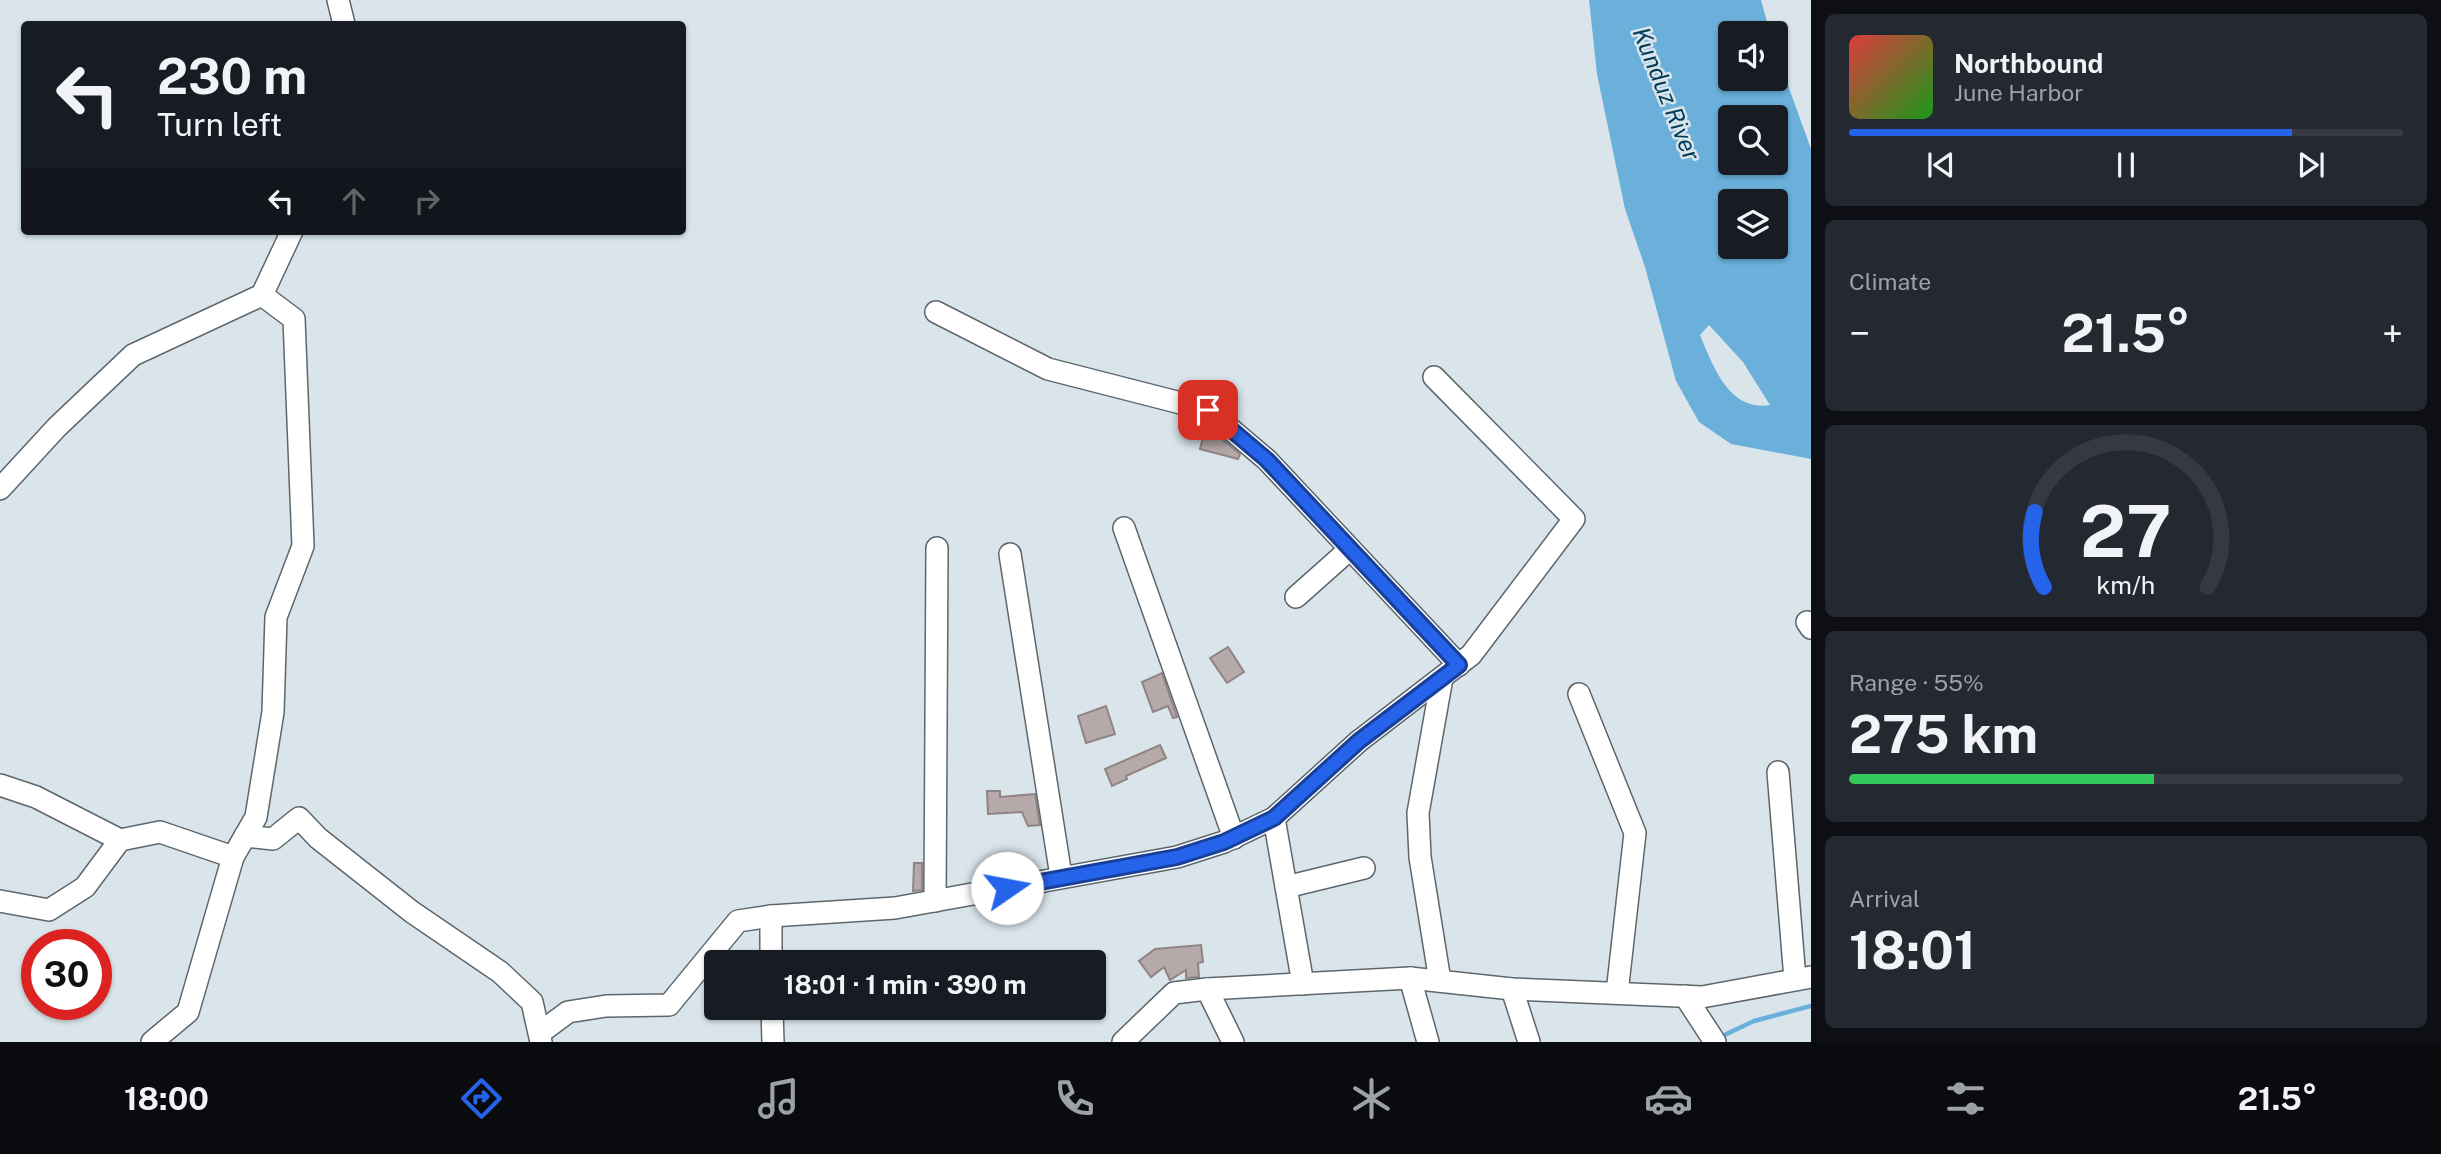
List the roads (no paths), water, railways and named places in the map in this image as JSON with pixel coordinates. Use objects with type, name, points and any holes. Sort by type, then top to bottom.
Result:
[{"type":"street","points":[[338,0],[343,21]]},
{"type":"street","points":[[0,489],[57,428],[133,355],[262,295],[290,235]]},
{"type":"street","points":[[152,1042],[188,1012],[233,857],[256,817],[273,712],[276,617],[303,546],[294,319],[262,295]]},
{"type":"street","points":[[936,312],[1048,369],[1208,410],[1267,460],[1350,549],[1450,672]]},
{"type":"street","points":[[245,836],[274,839],[299,818],[318,838],[412,912],[500,972],[532,1002],[541,1037],[568,1012],[607,1006],[669,1005],[738,921],[771,916],[895,908],[1177,857],[1234,838],[1274,818],[1359,741],[1471,655],[1574,519],[1434,377]]},
{"type":"street","points":[[1125,528],[1234,838]]},
{"type":"street","points":[[935,901],[937,548]]},
{"type":"street","points":[[1296,597],[1350,549]]},
{"type":"street","points":[[1010,554],[1040,729],[1061,876]]},
{"type":"street","points":[[1440,981],[1420,857],[1419,813],[1450,672]]},
{"type":"street","points":[[1579,694],[1635,834],[1617,993]]},
{"type":"street","points":[[1123,1042],[1174,993],[1207,989],[1410,978],[1512,989],[1702,997],[1803,978],[1778,772]]},
{"type":"street","points":[[0,785],[36,797],[120,840],[160,832],[233,857]]},
{"type":"street","points":[[1274,818],[1303,984]]},
{"type":"street","points":[[0,901],[49,910],[85,887],[120,840]]},
{"type":"street","points":[[1286,887],[1364,868]]},
{"type":"street","points":[[771,916],[771,950]]},
{"type":"street","points":[[1410,978],[1428,1042]]},
{"type":"street","points":[[1207,989],[1233,1042]]},
{"type":"street","points":[[1512,989],[1529,1042]]},
{"type":"street","points":[[1685,996],[1715,1042]]},
{"type":"street","points":[[772,1020],[772,1042]]},
{"type":"water","name":"Kunduz River","points":[[1589,0],[1761,0],[1767,21],[1718,21],[1718,91],[1788,91],[1788,85],[1811,149],[1811,459],[1731,444],[1699,422],[1676,381],[1645,267],[1625,209],[1597,74]],"holes":[[[1709,325],[1743,362],[1770,405],[1756,405],[1744,401],[1724,384],[1700,335]]]},
{"type":"waterway","points":[[1718,1038],[1754,1021],[1811,1006]]}]
